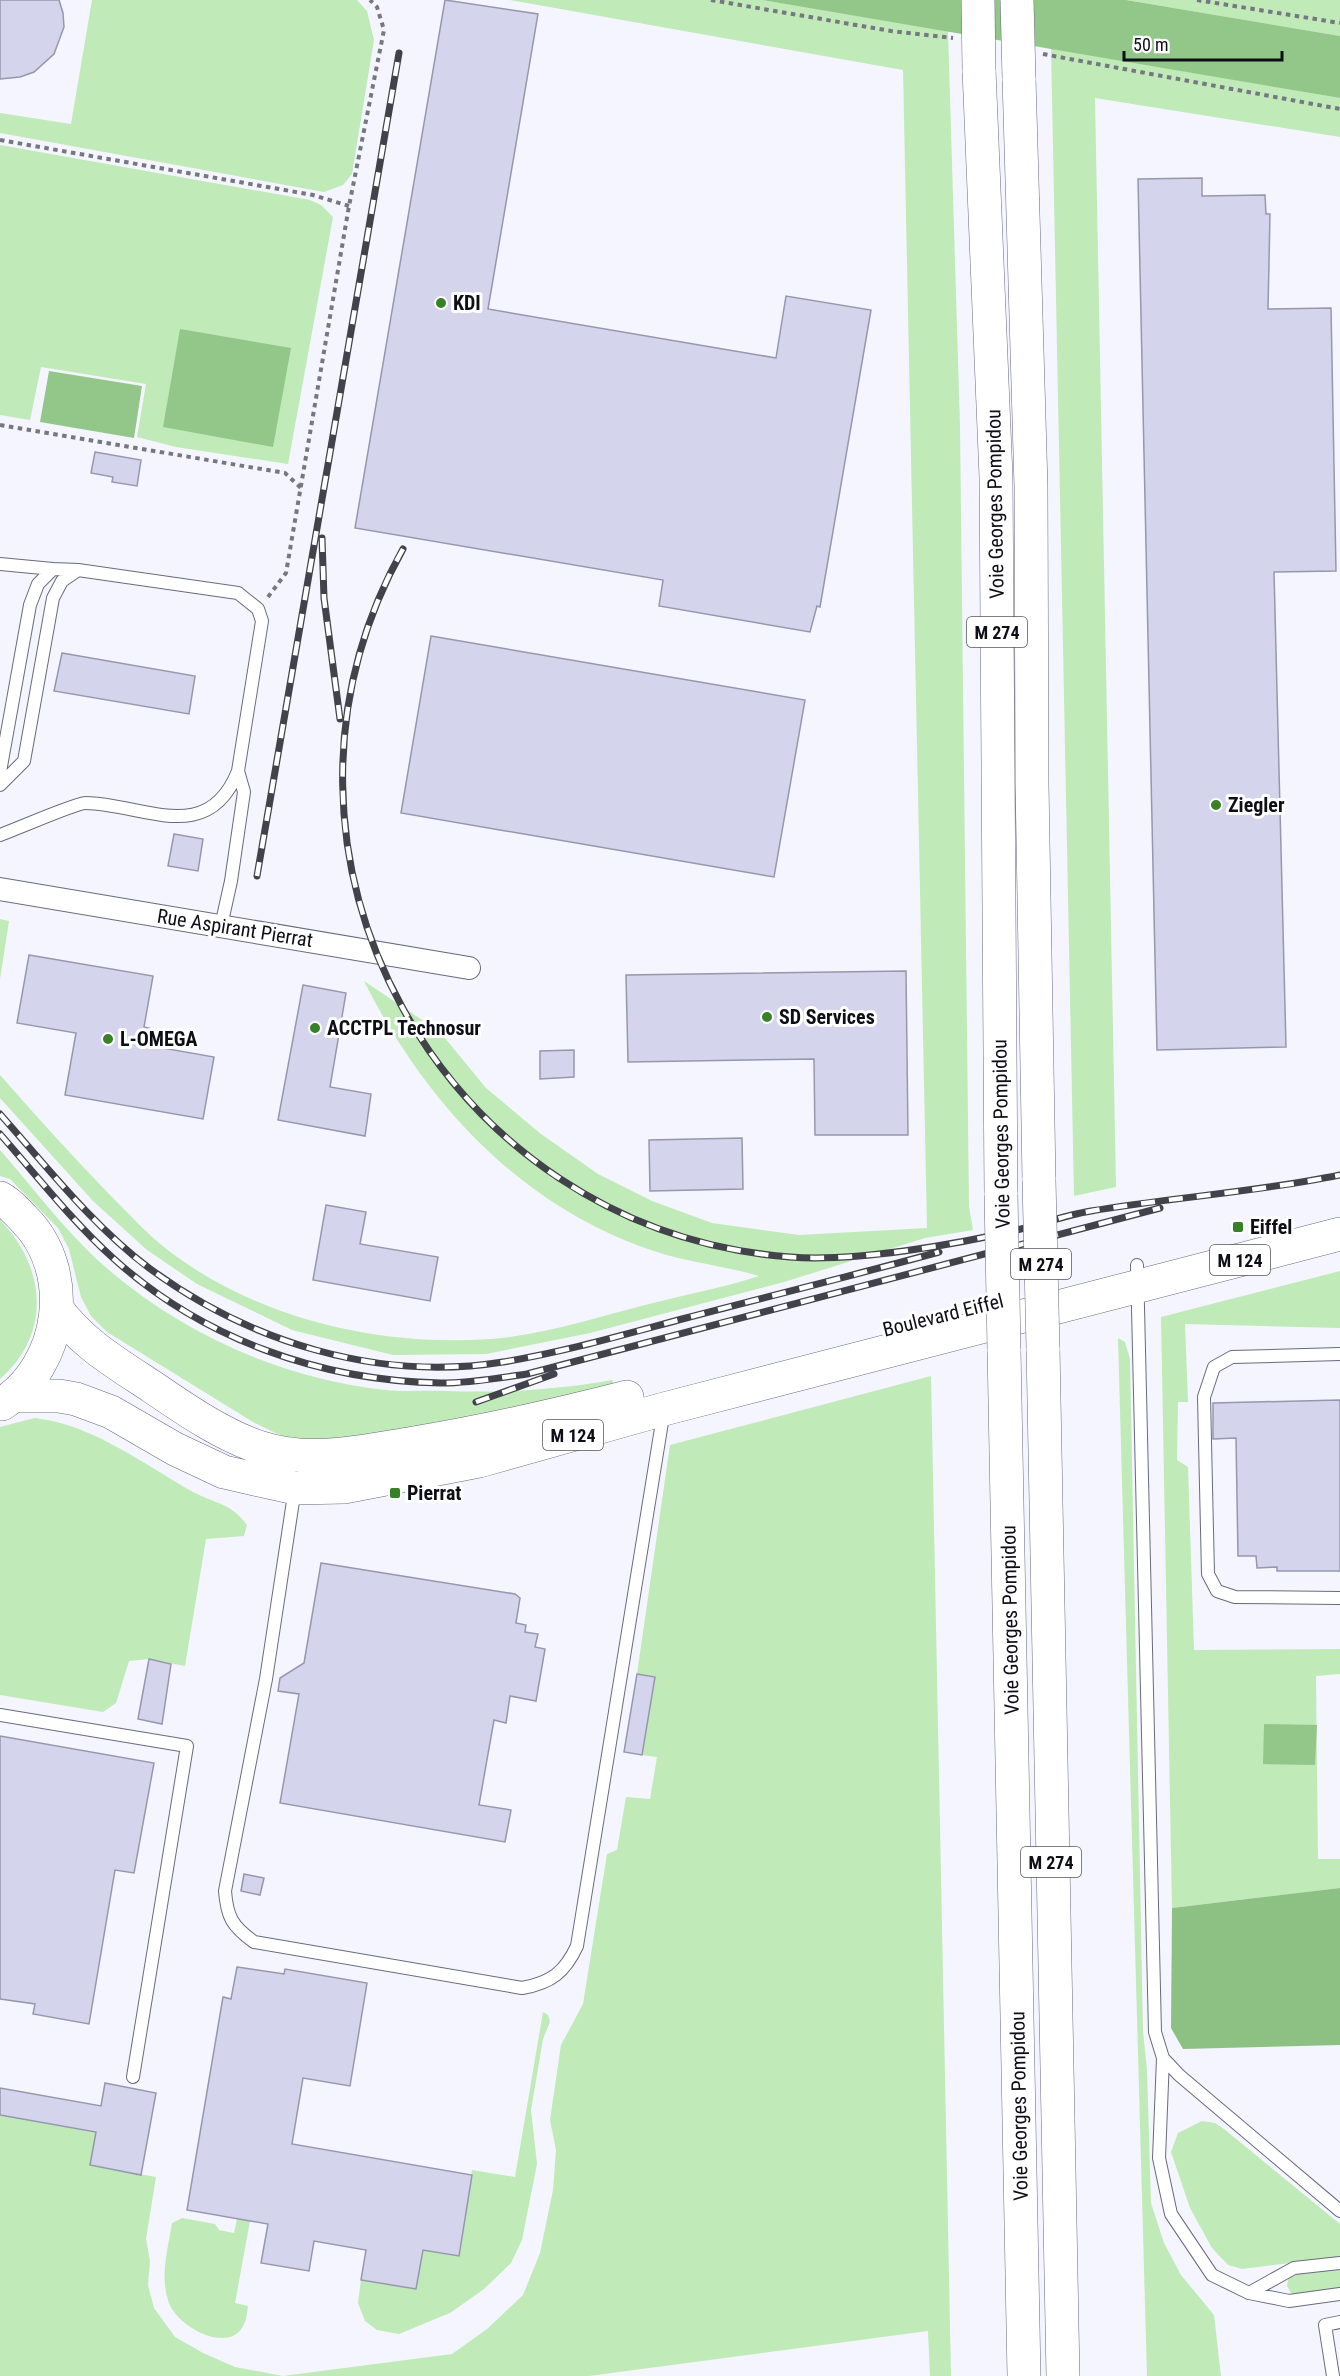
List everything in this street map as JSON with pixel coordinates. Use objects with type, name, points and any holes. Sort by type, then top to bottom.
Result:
[{"type":"main road","name":"Voie Georges Pompidou","points":[[978,0],[996,477],[1001,1195],[1024,2376]]},
{"type":"main road","name":"Voie Georges Pompidou","points":[[1017,0],[1030,486],[1032,784],[1063,2376]]},
{"type":"main road","points":[[0,1198],[35,1230],[53,1268],[57,1309],[53,1334],[44,1357],[31,1378],[7,1400]]},
{"type":"main road","name":"Boulevard Eiffel","points":[[1138,1275],[1340,1212]]},
{"type":"main road","name":"Boulevard Eiffel","points":[[299,1467],[545,1418],[1138,1275],[1340,1234]]},
{"type":"main road","name":"M 124","points":[[57,1309],[70,1326],[103,1354],[191,1411],[299,1467],[344,1487],[479,1461],[1138,1275]]},
{"type":"main road","name":"M 124","points":[[7,1400],[59,1396],[76,1399],[111,1412],[174,1449],[224,1472],[299,1467]]},
{"type":"street","name":"Rue Aspirant Pierrat","points":[[0,889],[469,968]]},
{"type":"lane","points":[[0,564],[78,570],[238,593],[258,609],[262,621],[238,771],[234,781],[217,803],[195,815],[179,818],[84,803],[0,835]]},
{"type":"lane","points":[[0,768],[30,605],[38,584],[53,569]]},
{"type":"lane","points":[[0,785],[24,761],[53,598],[62,581],[78,570]]},
{"type":"lane","points":[[221,926],[231,881],[244,792],[238,771]]},
{"type":"lane","points":[[1138,1275],[1155,2032],[1163,2058],[1160,2158],[1171,2214],[1212,2275],[1249,2292],[1289,2301],[1340,2294]]},
{"type":"lane","points":[[1340,1354],[1232,1356],[1214,1367],[1204,1397],[1208,1574],[1217,1591],[1235,1597],[1340,1598]]},
{"type":"lane","points":[[299,1467],[266,1679],[225,1891],[227,1911],[237,1930],[254,1942],[522,1988],[541,1985],[557,1977],[570,1963],[577,1946],[664,1409]]},
{"type":"lane","points":[[0,1715],[188,1746],[133,2077]]},
{"type":"lane","points":[[1163,2058],[1179,2075],[1340,2211]]},
{"type":"lane","points":[[1249,2292],[1294,2268],[1340,2263]]},
{"type":"lane","points":[[1333,2376],[1325,2325],[1340,2322]]},
{"type":"path","points":[[258,609],[286,573],[302,489],[349,206],[384,30],[377,7],[370,0]]},
{"type":"path","points":[[1197,0],[1340,23]]},
{"type":"path","points":[[0,140],[313,195],[349,206]]},
{"type":"path","points":[[0,425],[285,473],[302,489]]},
{"type":"shaded area","points":[[92,0],[357,0],[367,11],[374,40],[352,174],[343,185],[324,192],[0,133],[0,113],[71,124]]},
{"type":"shaded area","points":[[510,0],[762,0],[948,31],[960,426],[969,1207],[973,1230],[925,1238],[784,1282],[590,1333],[486,1354],[393,1355],[292,1330],[197,1284],[147,1250],[93,1201],[0,1098],[0,1075],[96,1180],[169,1251],[204,1275],[241,1295],[322,1324],[364,1333],[448,1340],[510,1337],[568,1325],[759,1276],[670,1256],[608,1233],[563,1209],[522,1180],[484,1146],[449,1109],[417,1069],[389,1026],[364,981],[440,1032],[486,1088],[541,1134],[598,1174],[652,1201],[712,1223],[799,1235],[927,1228],[903,70]]},
{"type":"shaded area","points":[[762,0],[1126,0],[1340,36],[1340,98]]},
{"type":"shaded area","points":[[1126,0],[1340,0],[1340,36]]},
{"type":"shaded area","points":[[1051,48],[1340,98],[1340,137],[1095,98],[1116,1187],[1074,1196]]},
{"type":"shaded area","points":[[0,145],[310,200],[321,205],[333,217],[288,464],[176,447],[137,437],[146,384],[41,367],[30,420],[0,415]]},
{"type":"shaded area","points":[[180,329],[291,348],[273,447],[163,427]]},
{"type":"shaded area","points":[[49,371],[142,386],[134,438],[40,422]]},
{"type":"shaded area","points":[[0,919],[9,921],[0,979]]},
{"type":"shaded area","points":[[0,1150],[80,1243],[140,1295],[205,1335],[275,1365],[311,1376],[393,1391],[508,1391],[612,1380],[615,1386],[376,1436],[296,1443],[253,1422],[107,1332],[91,1316],[81,1297],[69,1249],[58,1228],[10,1179],[0,1176]]},
{"type":"shaded area","points":[[0,1220],[15,1238],[27,1258],[34,1279],[37,1300],[35,1321],[28,1342],[17,1361],[0,1379]]},
{"type":"shaded area","points":[[1340,1271],[1340,1328],[1185,1324],[1188,1402],[1178,1402],[1177,1460],[1188,1467],[1194,1650],[1340,1649],[1340,1674],[1316,1676],[1318,1859],[1340,1859],[1340,1888],[1172,1908],[1161,1317]]},
{"type":"shaded area","points":[[1118,1338],[1125,1342],[1130,1359],[1143,2031],[1147,2070],[1151,2203],[1164,2243],[1181,2275],[1214,2315],[1221,2376],[1147,2376]]},
{"type":"shaded area","points":[[931,1376],[951,2376],[930,2376],[928,2331],[589,2376],[283,2376],[452,2354],[487,2329],[523,2295],[540,2253],[553,2190],[556,2150],[550,2120],[561,2045],[583,2004],[607,1854],[617,1850],[626,1797],[650,1799],[657,1757],[642,1755],[655,1677],[637,1674],[670,1445]]},
{"type":"shaded area","points":[[35,1418],[57,1422],[98,1437],[193,1492],[229,1508],[247,1525],[244,1536],[206,1539],[185,1666],[149,1659],[129,1661],[116,1703],[103,1712],[0,1695],[0,1427]]},
{"type":"shaded area","points":[[1264,1724],[1317,1725],[1315,1765],[1263,1764]]},
{"type":"shaded area","points":[[1340,1888],[1340,2045],[1183,2049],[1171,2028],[1172,1908]]},
{"type":"shaded area","points":[[543,2012],[548,2015],[550,2022],[543,2039],[531,2110],[537,2164],[522,2240],[511,2263],[484,2289],[450,2313],[399,2334],[377,2330],[365,2321],[358,2303],[361,2280],[423,2250],[457,2256],[472,2170],[515,2177]]},
{"type":"shaded area","points":[[0,2115],[96,2132],[90,2165],[156,2177],[146,2239],[150,2261],[148,2285],[154,2308],[175,2337],[203,2353],[235,2367],[283,2376],[0,2376]]},
{"type":"shaded area","points":[[1202,2121],[1215,2123],[1224,2129],[1340,2224],[1340,2257],[1242,2269],[1228,2265],[1212,2248],[1190,2208],[1171,2152],[1178,2133]]},
{"type":"shaded area","points":[[182,2218],[215,2224],[219,2230],[234,2233],[237,2219],[250,2221],[235,2303],[248,2306],[246,2317],[237,2333],[228,2338],[216,2338],[192,2328],[181,2320],[168,2300],[165,2281],[167,2252],[172,2223]]},
{"type":"shaded area","points":[[1340,2269],[1340,2289],[1299,2295],[1291,2293],[1287,2286],[1288,2279],[1297,2274]]},
{"type":"building","points":[[0,0],[59,0],[64,27],[54,54],[34,72],[20,77],[0,79]]},
{"type":"building","name":"KDI","points":[[445,0],[538,14],[488,309],[776,358],[786,296],[871,310],[820,607],[817,606],[810,632],[659,606],[663,580],[355,528]]},
{"type":"building","name":"Ziegler","points":[[1202,178],[1202,196],[1265,195],[1266,214],[1270,214],[1268,309],[1331,308],[1336,571],[1274,572],[1286,1047],[1157,1050],[1138,179]]},
{"type":"building","points":[[95,452],[141,460],[137,486],[112,482],[113,477],[91,473]]},
{"type":"building","points":[[431,636],[805,700],[774,877],[401,813]]},
{"type":"building","points":[[62,653],[195,676],[189,714],[54,691]]},
{"type":"building","points":[[174,834],[203,839],[198,871],[168,866]]},
{"type":"building","name":"L-OMEGA","points":[[29,955],[153,976],[144,1027],[153,1029],[151,1046],[214,1057],[203,1119],[65,1095],[76,1033],[17,1023]]},
{"type":"building","name":"SD Services","points":[[906,971],[908,1135],[815,1135],[814,1059],[628,1062],[626,975]]},
{"type":"building","points":[[303,985],[346,993],[330,1087],[371,1094],[365,1136],[278,1120]]},
{"type":"building","points":[[574,1050],[574,1077],[540,1079],[540,1051]]},
{"type":"building","points":[[742,1138],[743,1189],[650,1191],[649,1140]]},
{"type":"building","points":[[326,1205],[366,1212],[360,1244],[438,1257],[430,1301],[313,1280]]},
{"type":"building","points":[[1340,1400],[1340,1571],[1277,1571],[1277,1567],[1257,1568],[1256,1556],[1238,1556],[1236,1438],[1213,1439],[1213,1403]]},
{"type":"building","points":[[321,1563],[515,1594],[520,1598],[516,1623],[526,1625],[525,1632],[538,1634],[535,1647],[545,1649],[536,1701],[510,1696],[506,1723],[494,1720],[479,1805],[511,1810],[505,1842],[280,1803],[299,1694],[278,1691],[280,1678],[304,1663]]},
{"type":"building","points":[[149,1659],[171,1664],[162,1724],[138,1719]]},
{"type":"building","points":[[637,1674],[655,1677],[642,1755],[624,1752]]},
{"type":"building","points":[[0,1736],[154,1763],[134,1873],[115,1870],[89,2024],[33,2014],[35,2004],[0,1999]]},
{"type":"building","points":[[244,1874],[264,1878],[260,1895],[241,1891]]},
{"type":"building","points":[[237,1967],[284,1974],[285,1969],[367,1983],[350,2086],[303,2078],[292,2144],[472,2175],[459,2256],[423,2250],[416,2289],[361,2280],[366,2250],[314,2241],[309,2271],[261,2263],[268,2224],[187,2210],[223,1997],[231,1999]]},
{"type":"building","points":[[105,2083],[156,2093],[141,2175],[90,2165],[96,2132],[0,2115],[0,2088],[101,2106]]},
{"type":"railway","points":[[257,876],[399,53]]},
{"type":"railway","points":[[322,538],[324,598],[340,719]]},
{"type":"railway","points":[[403,549],[356,666],[343,785],[359,901],[403,1008],[470,1102],[560,1178],[667,1232],[790,1257],[816,1258],[904,1251],[1017,1230],[1091,1211],[1278,1186],[1340,1175]]},
{"type":"railway","points":[[0,1114],[89,1214],[149,1268],[188,1294],[229,1317],[272,1336],[362,1361],[409,1366],[456,1367],[526,1358],[939,1252]]},
{"type":"railway","points":[[0,1134],[98,1244],[148,1287],[185,1311],[224,1333],[308,1364],[352,1374],[441,1383],[527,1374],[1160,1208]]},
{"type":"railway","points":[[476,1402],[554,1374]]},
{"type":"place","name":"KDI","points":[[441,303]]},
{"type":"place","name":"Ziegler","points":[[1216,805]]},
{"type":"place","name":"SD Services","points":[[767,1017]]},
{"type":"place","name":"ACCTPL Technosur","points":[[315,1028]]},
{"type":"place","name":"L-OMEGA","points":[[108,1039]]},
{"type":"place","name":"Eiffel","points":[[1238,1227]]},
{"type":"place","name":"Pierrat","points":[[395,1493]]}]
